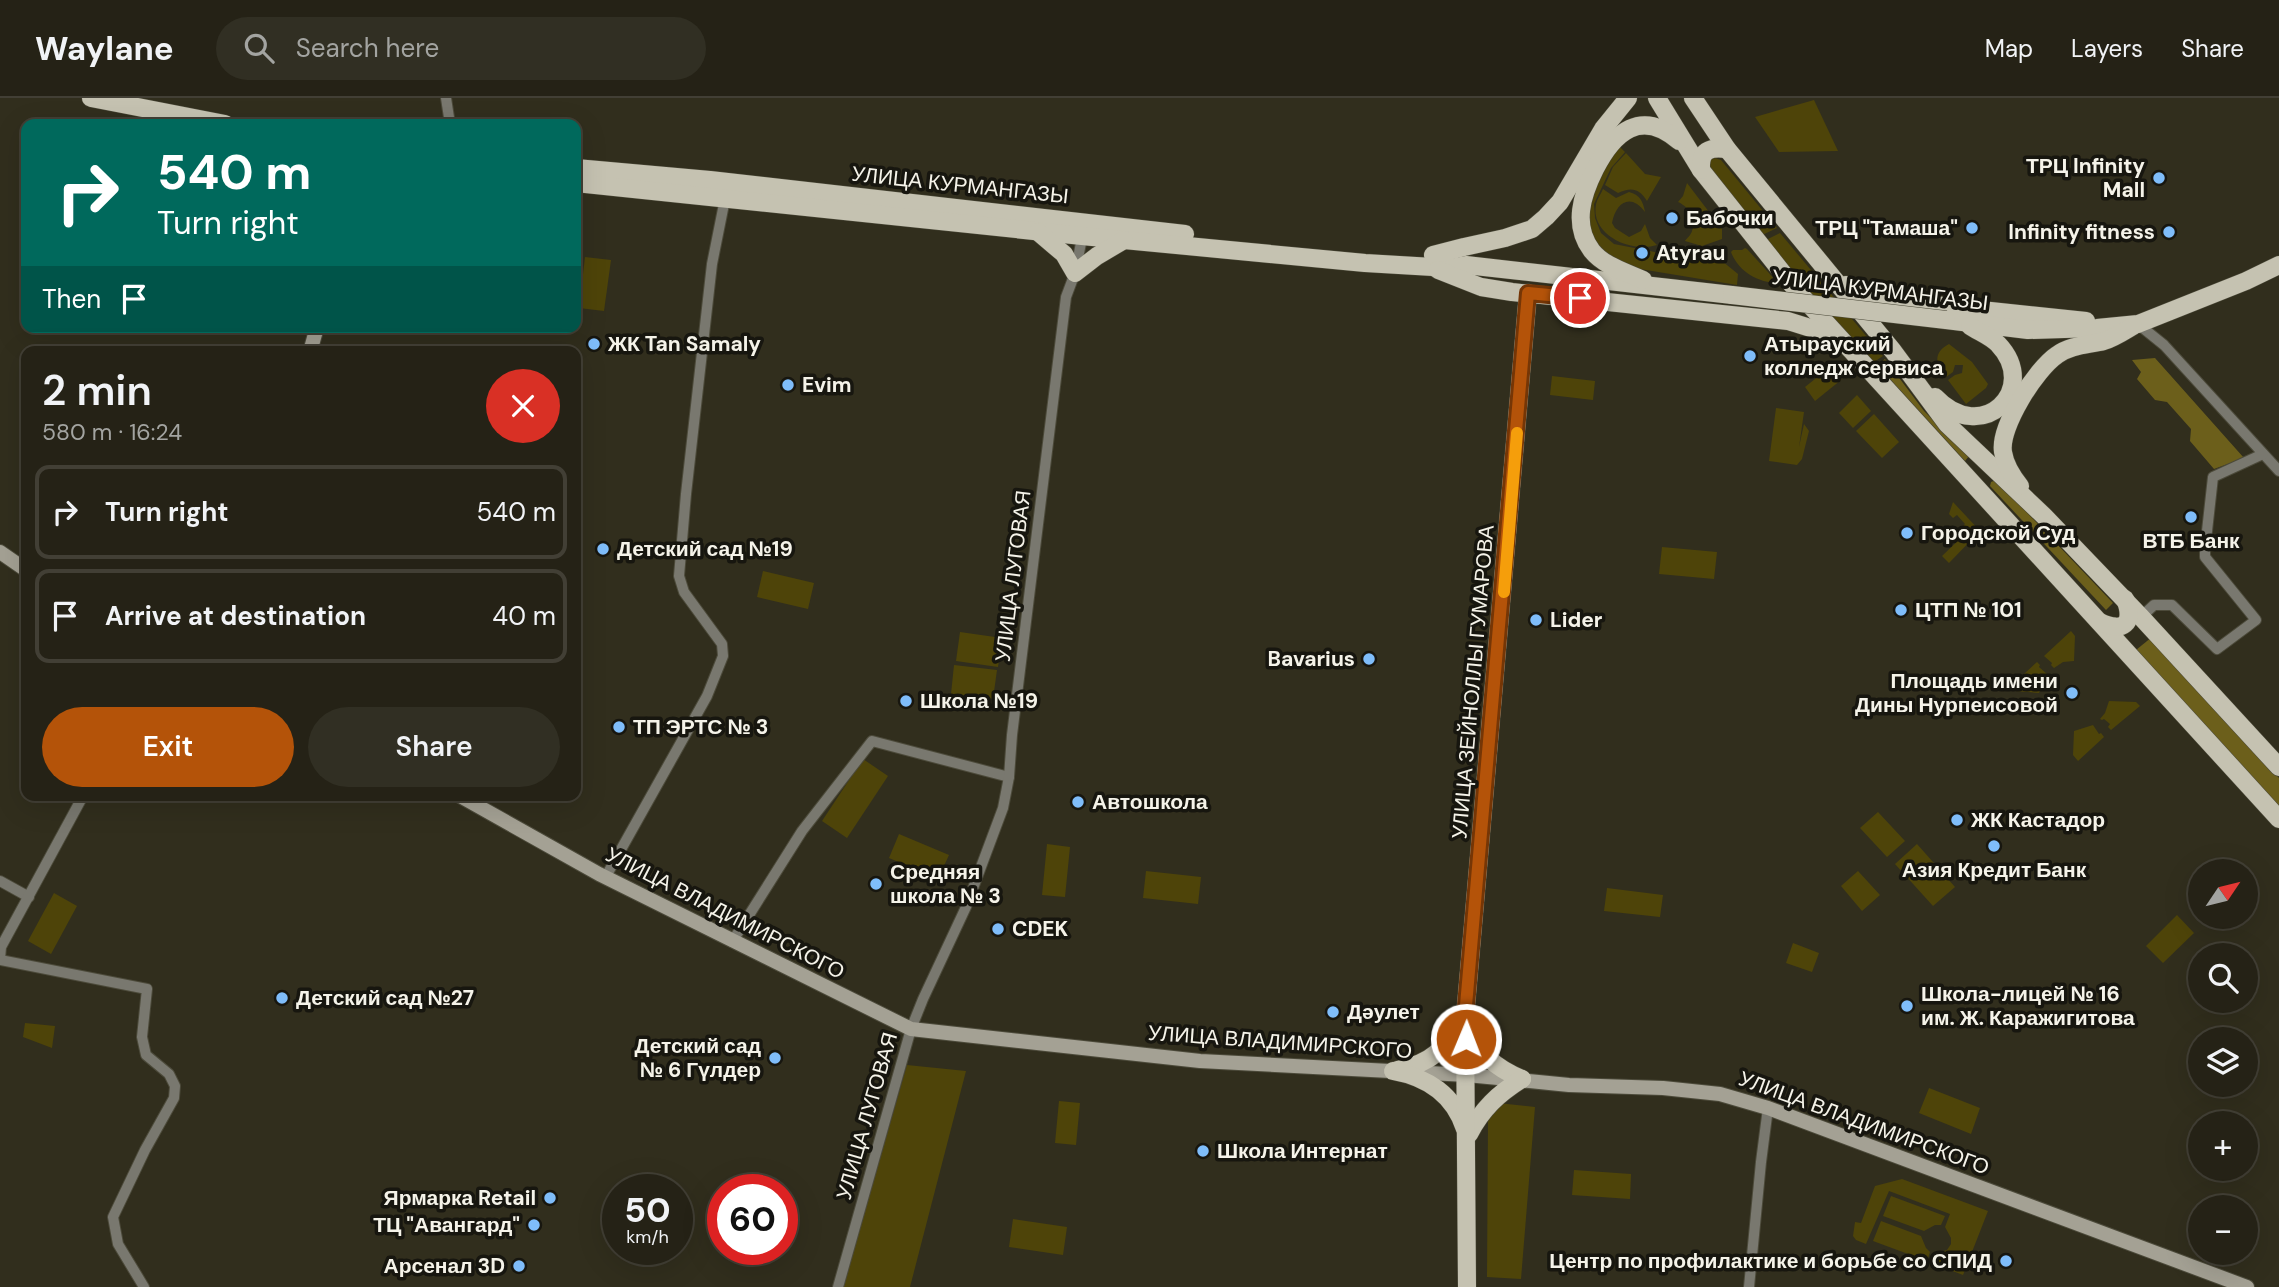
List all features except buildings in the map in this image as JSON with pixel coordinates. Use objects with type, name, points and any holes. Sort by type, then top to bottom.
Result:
[{"type":"main road","points":[[91,98],[115,100],[202,119]]},
{"type":"main road","points":[[1603,129],[1613,98]]},
{"type":"main road","points":[[1432,261],[1464,247],[1532,229],[1559,202],[1603,129],[1628,98]]},
{"type":"main road","points":[[1657,98],[1701,170],[1783,275],[2279,819]]},
{"type":"main road","points":[[1693,98],[1727,149],[1893,351],[1947,424],[2044,516],[2279,767]]},
{"type":"main road","points":[[1663,288],[1609,265],[1593,252],[1583,234],[1581,206],[1585,190],[1606,147],[1625,131],[1638,125],[1652,126],[1671,135],[1685,147]]},
{"type":"main road","points":[[1701,170],[1700,160],[1705,153],[1717,148],[1727,149]]},
{"type":"main road","name":"УЛИЦА КУРМАНГАЗЫ","points":[[581,168],[710,180],[926,205],[1083,229],[1177,239],[1346,256],[1432,261],[1451,258],[1466,265],[2028,330],[2138,324],[2279,265]]},
{"type":"main road","name":"УЛИЦА КУРМАНГАЗЫ","points":[[581,184],[1038,231],[1083,229],[1124,240],[1177,239]]},
{"type":"main road","points":[[1038,231],[1064,254],[1075,273],[1124,240]]},
{"type":"main road","points":[[1432,261],[1456,278],[1481,287],[1788,321],[1820,331],[1849,350]]},
{"type":"main road","points":[[1832,276],[1854,292],[1868,298],[2053,316],[2114,325]]},
{"type":"main road","name":"УЛИЦА ЗЕЙНОЛЛЫ ГУМАРОВА","points":[[1467,1287],[1468,1137],[1465,1017],[1528,293]]},
{"type":"main road","points":[[1893,351],[1949,410],[1962,416],[1990,414],[2008,397],[2013,382],[2007,355],[1997,343],[1953,321]]},
{"type":"main road","points":[[2044,516],[2014,478],[2003,453],[2003,439],[2015,412],[2037,374],[2057,355],[2070,348],[2114,337],[2138,324]]},
{"type":"main road","points":[[1982,494],[1982,485],[1990,477],[2000,476]]},
{"type":"main road","points":[[2099,622],[2117,628],[2124,624],[2129,618],[2129,611],[2124,599]]},
{"type":"main road","points":[[1393,1071],[1409,1068],[1436,1054],[1453,1038],[1465,1017]]},
{"type":"main road","points":[[1465,1017],[1473,1039],[1486,1058],[1503,1071],[1522,1079]]},
{"type":"main road","points":[[1393,1071],[1412,1074],[1429,1082],[1444,1094],[1454,1106],[1468,1137]]},
{"type":"main road","points":[[1468,1137],[1488,1105],[1504,1090],[1522,1079]]},
{"type":"street","points":[[446,98],[449,119]]},
{"type":"street","points":[[606,878],[707,696],[723,656],[722,645],[684,592],[679,576],[712,264],[725,198]]},
{"type":"street","name":"УЛИЦА ЛУГОВАЯ","points":[[838,1287],[911,1029],[965,907],[1003,808],[1009,777],[1066,297],[1075,273],[1083,229]]},
{"type":"street","points":[[2138,324],[2164,345],[2279,471]]},
{"type":"street","points":[[2141,617],[2154,605],[2172,604],[2217,649],[2256,620],[2210,564],[2205,557],[2205,549],[2213,477],[2263,454]]},
{"type":"street","points":[[0,552],[21,567]]},
{"type":"street","points":[[732,942],[802,831],[872,741],[1009,777]]},
{"type":"street","points":[[80,801],[1,947],[0,960],[147,989],[142,1037],[146,1055],[169,1074],[175,1086],[174,1098],[113,1217],[118,1244],[144,1287]]},
{"type":"street","name":"УЛИЦА ВЛАДИМИРСКОГО","points":[[469,801],[606,878],[911,1029],[1200,1061],[1467,1075],[1569,1085],[1663,1088],[1720,1094],[1768,1108],[2241,1286]]},
{"type":"street","points":[[0,881],[29,897]]},
{"type":"street","points":[[1749,1287],[1768,1108]]},
{"type":"shaded area","points":[[1814,100],[1838,151],[1779,152],[1755,117]]},
{"type":"shaded area","points":[[1619,146],[1625,152],[1611,168],[1594,204],[1595,218],[1601,233],[1614,244],[1722,261],[1738,274],[1737,285],[1640,269],[1615,262],[1587,235],[1588,196]]},
{"type":"shaded area","points":[[1626,153],[1645,174],[1661,177],[1647,201],[1641,193],[1634,190],[1618,193],[1605,185],[1613,167]]},
{"type":"shaded area","points":[[1710,160],[1721,160],[1777,228],[1758,237],[1706,172]]},
{"type":"shaded area","points":[[1687,183],[1722,229],[1722,239],[1702,246],[1685,241],[1693,222],[1688,210],[1678,202]]},
{"type":"shaded area","points":[[1603,189],[1616,198],[1629,192],[1638,197],[1645,212],[1634,203],[1625,202],[1617,210],[1612,223],[1629,237],[1641,231],[1645,224],[1650,238],[1657,245],[1647,247],[1625,244],[1606,233],[1599,225],[1596,215],[1597,202]]},
{"type":"shaded area","points":[[1780,233],[1883,356],[1874,362],[1762,242]]},
{"type":"shaded area","points":[[1745,248],[1778,283],[1756,278],[1738,265],[1731,252]]},
{"type":"shaded area","points":[[585,257],[611,260],[604,311],[581,308]]},
{"type":"shaded area","points":[[1949,344],[1972,362],[1988,384],[1966,404],[1948,380],[1962,373],[1963,365],[1955,365],[1953,372],[1946,377],[1938,364],[1940,351]]},
{"type":"shaded area","points":[[2155,358],[2244,458],[2214,469],[2190,441],[2191,429],[2167,402],[2155,400],[2137,379],[2141,372],[2132,360]]},
{"type":"shaded area","points":[[1885,359],[1924,411],[1969,456],[1965,461],[1877,365]]},
{"type":"shaded area","points":[[1830,367],[1841,380],[1815,401],[1805,387]]},
{"type":"shaded area","points":[[1552,376],[1595,381],[1593,400],[1550,395]]},
{"type":"shaded area","points":[[1857,395],[1871,411],[1853,428],[1839,413]]},
{"type":"shaded area","points":[[1776,408],[1804,412],[1799,447],[1804,424],[1809,431],[1802,459],[1797,465],[1769,461]]},
{"type":"shaded area","points":[[1874,414],[1899,442],[1882,458],[1856,431]]},
{"type":"shaded area","points":[[1996,480],[2113,603],[2106,610],[1990,486],[1991,482]]},
{"type":"shaded area","points":[[1953,502],[1980,531],[1949,563],[1942,556],[1967,532],[1962,527],[1965,524],[1957,515],[1953,518],[1949,514]]},
{"type":"shaded area","points":[[1662,547],[1717,552],[1714,579],[1659,574]]},
{"type":"shaded area","points":[[763,571],[814,583],[808,609],[757,597]]},
{"type":"shaded area","points":[[2071,631],[2075,636],[2074,661],[2063,662],[2054,668],[2044,656]]},
{"type":"shaded area","points":[[960,632],[1002,638],[998,667],[956,661]]},
{"type":"shaded area","points":[[2152,637],[2279,778],[2279,806],[2136,650]]},
{"type":"shaded area","points":[[2037,662],[2047,674],[2039,693],[2015,691],[2011,686]]},
{"type":"shaded area","points":[[954,665],[997,670],[993,699],[951,694]]},
{"type":"shaded area","points":[[2109,701],[2136,702],[2140,706],[2111,730],[2108,727],[2110,724],[2100,719]]},
{"type":"shaded area","points":[[2093,725],[2104,737],[2078,761],[2073,755],[2074,731]]},
{"type":"shaded area","points":[[863,759],[888,776],[847,838],[822,821]]},
{"type":"shaded area","points":[[1878,812],[1905,841],[1887,857],[1860,828]]},
{"type":"shaded area","points":[[899,834],[949,855],[938,879],[889,858]]},
{"type":"shaded area","points":[[1047,844],[1070,847],[1065,897],[1042,895]]},
{"type":"shaded area","points":[[1917,844],[1955,887],[1933,906],[1895,864]]},
{"type":"shaded area","points":[[1146,871],[1201,877],[1198,904],[1143,898]]},
{"type":"shaded area","points":[[1858,871],[1880,895],[1862,911],[1841,886]]},
{"type":"shaded area","points":[[1607,888],[1663,895],[1660,917],[1604,911]]},
{"type":"shaded area","points":[[54,893],[77,906],[51,954],[28,941]]},
{"type":"shaded area","points":[[2177,915],[2194,933],[2163,963],[2146,946]]},
{"type":"shaded area","points":[[1793,943],[1819,953],[1812,972],[1786,963]]},
{"type":"shaded area","points":[[25,1023],[55,1026],[52,1048],[23,1037]]},
{"type":"shaded area","points":[[907,1065],[966,1071],[910,1287],[843,1287]]},
{"type":"shaded area","points":[[1929,1088],[1980,1108],[1971,1134],[1919,1113]]},
{"type":"shaded area","points":[[1059,1101],[1080,1103],[1076,1145],[1055,1143]]},
{"type":"shaded area","points":[[1498,1103],[1535,1107],[1521,1279],[1487,1277],[1488,1121]]},
{"type":"shaded area","points":[[1574,1170],[1631,1174],[1630,1199],[1572,1195]]},
{"type":"shaded area","points":[[1902,1179],[1988,1211],[1963,1275],[1932,1263],[1935,1254],[1947,1250],[1951,1244],[1945,1227],[1950,1214],[1889,1191],[1866,1244],[1853,1236],[1855,1222],[1861,1223],[1875,1186]]},
{"type":"shaded area","points":[[1891,1196],[1945,1216],[1941,1225],[1924,1231],[1883,1216]]},
{"type":"shaded area","points":[[1013,1219],[1067,1227],[1063,1255],[1009,1247]]},
{"type":"shaded area","points":[[1881,1221],[1921,1236],[1930,1252],[1927,1261],[1873,1241]]},
{"type":"slow traffic","points":[[1504,592],[1517,433]]},
{"type":"place","name":"ТРЦ Infinity Mall","points":[[2159,178]]},
{"type":"place","name":"Бабочки","points":[[1672,218]]},
{"type":"place","name":"ТРЦ \"Тамаша\"","points":[[1972,228]]},
{"type":"place","name":"Infinity fitness","points":[[2169,232]]},
{"type":"place","name":"Atyrau","points":[[1642,253]]},
{"type":"place","name":"ЖК Tan Samaly","points":[[594,344]]},
{"type":"place","name":"Атырауский колледж сервиса","points":[[1750,356]]},
{"type":"place","name":"Evim","points":[[788,385]]},
{"type":"place","name":"ВТБ Банк","points":[[2191,517]]},
{"type":"place","name":"Городской Суд","points":[[1907,533]]},
{"type":"place","name":"Детский сад №19","points":[[603,549]]},
{"type":"place","name":"ЦТП № 101","points":[[1901,610]]},
{"type":"place","name":"Lider","points":[[1536,620]]},
{"type":"place","name":"Bavarius","points":[[1369,659]]},
{"type":"place","name":"Площадь имени Дины Нурпеисовой","points":[[2072,693]]},
{"type":"place","name":"Школа №19","points":[[906,701]]},
{"type":"place","name":"ТП ЭРТС № 3","points":[[619,727]]},
{"type":"place","name":"Автошкола","points":[[1078,802]]},
{"type":"place","name":"ЖК Кастадор","points":[[1957,820]]},
{"type":"place","name":"Азия Кредит Банк","points":[[1994,846]]},
{"type":"place","name":"Средняя школа № 3","points":[[876,884]]},
{"type":"place","name":"CDEK","points":[[998,929]]},
{"type":"place","name":"Детский сад №27","points":[[282,998]]},
{"type":"place","name":"Школа-лицей № 16 им. Ж. Каражигитова","points":[[1907,1006]]},
{"type":"place","name":"Дәулет","points":[[1333,1012]]},
{"type":"place","name":"Детский сад № 6 Гүлдер","points":[[775,1058]]},
{"type":"place","name":"Школа Интернат","points":[[1203,1151]]},
{"type":"place","name":"Ярмарка Retail","points":[[550,1198]]},
{"type":"place","name":"ТЦ \"Авангард\"","points":[[534,1225]]},
{"type":"place","name":"Центр по профилактике и борьбе со СПИД","points":[[2006,1261]]},
{"type":"place","name":"Арсенал 3D","points":[[519,1266]]},
{"type":"route","points":[[1466,1039],[1465,1017],[1528,293],[1580,298]]}]
